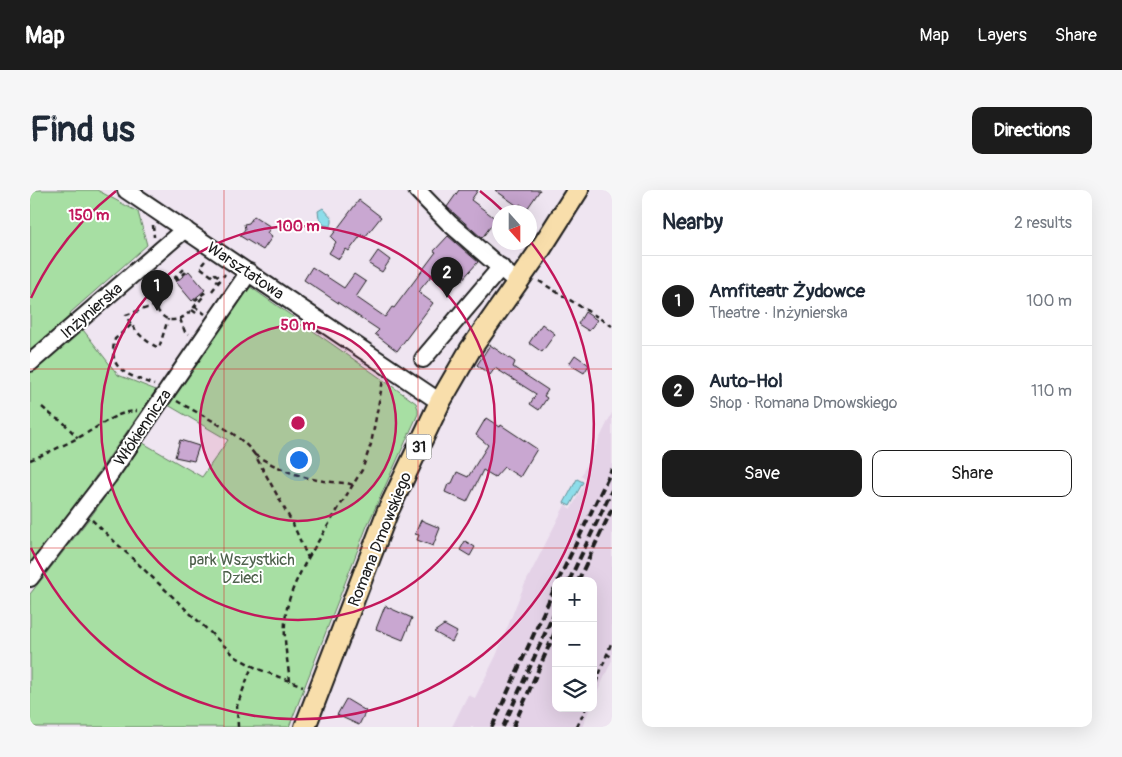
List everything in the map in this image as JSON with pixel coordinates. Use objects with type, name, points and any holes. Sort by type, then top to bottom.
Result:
[{"type":"main road","name":"Romana Dmowskiego","points":[[304,727],[387,513],[440,402],[470,350],[578,190]]},
{"type":"street","name":"Warsztatowa","points":[[126,190],[440,402]]},
{"type":"street","points":[[417,190],[448,222],[501,267],[521,277]]},
{"type":"street","name":"Inżynierska","points":[[30,363],[186,229]]},
{"type":"street","points":[[423,359],[501,267]]},
{"type":"street","name":"Włókiennicza","points":[[30,578],[108,477],[249,272]]},
{"type":"path","points":[[144,202],[154,230],[152,258]]},
{"type":"path","points":[[210,260],[205,261],[200,267],[213,277],[215,274],[218,276],[216,280],[219,282]]},
{"type":"path","points":[[212,291],[226,273],[220,268]]},
{"type":"path","points":[[175,281],[187,272],[184,269],[173,279],[164,282],[158,288],[156,305],[160,313],[168,319],[180,319],[188,315],[195,304],[205,295],[203,292],[193,302]]},
{"type":"path","points":[[521,277],[612,326]]},
{"type":"path","points":[[143,284],[156,293]]},
{"type":"path","points":[[156,305],[126,315],[131,325],[143,338],[159,348],[168,319]]},
{"type":"path","points":[[192,310],[199,316]]},
{"type":"path","points":[[180,319],[182,323]]},
{"type":"path","points":[[131,325],[118,335],[115,340],[114,358],[123,373],[145,381]]},
{"type":"path","points":[[290,682],[285,629],[288,604],[296,580],[362,470],[377,419],[383,376],[391,381]]},
{"type":"path","points":[[179,403],[232,433],[247,445],[255,455],[289,516],[308,558]]},
{"type":"path","points":[[42,407],[54,418],[62,420],[78,438]]},
{"type":"path","points":[[30,460],[78,438],[121,415],[133,411],[154,412]]},
{"type":"path","points":[[255,455],[270,464],[307,479],[354,485]]},
{"type":"path","points":[[81,511],[240,659],[252,666],[310,689]]},
{"type":"path","points":[[597,679],[612,641]]},
{"type":"path","points":[[606,654],[612,657]]},
{"type":"path","points":[[238,727],[237,706],[252,666]]},
{"type":"path","points":[[577,727],[584,712]]},
{"type":"shaded area","points":[[612,413],[612,660],[597,693],[597,577],[552,577],[552,712],[588,712],[582,727],[452,727],[468,695],[475,698],[496,656],[523,588],[565,505],[571,509],[586,480],[581,476]]},
{"type":"green space","points":[[30,190],[97,190],[138,212],[147,245],[70,313],[118,375],[156,390],[77,503],[30,563]]},
{"type":"green space","name":"park Wszystkich Dzieci","points":[[249,286],[416,403],[418,409],[418,414],[367,526],[289,727],[30,727],[30,594],[92,515],[143,443],[202,477],[228,440],[168,405]]},
{"type":"water","points":[[323,208],[332,218],[330,226],[324,225],[319,218],[318,211]]},
{"type":"water","points":[[577,479],[583,482],[570,506],[564,503]]},
{"type":"building","points":[[459,190],[478,190],[471,200],[492,216],[492,224],[482,238],[447,207]]},
{"type":"building","points":[[495,190],[540,190],[530,205],[516,205]]},
{"type":"building","points":[[359,200],[381,217],[365,237],[362,234],[349,251],[346,249],[339,259],[329,253],[336,242],[331,237]]},
{"type":"building","points":[[254,216],[271,227],[267,233],[272,237],[263,250],[240,236],[245,229],[244,224],[249,223]]},
{"type":"building","points":[[448,236],[478,262],[461,281],[442,263],[418,292],[433,303],[397,351],[375,334],[379,330],[304,280],[312,267],[344,288],[354,274],[366,282],[356,297],[385,317],[392,307],[394,308],[436,252],[434,251]]},
{"type":"building","points":[[378,251],[390,260],[382,272],[369,264]]},
{"type":"building","points":[[189,271],[205,290],[192,301],[176,282]]},
{"type":"building","points":[[585,312],[597,320],[589,331],[578,324]]},
{"type":"building","points":[[542,324],[555,334],[542,352],[529,343]]},
{"type":"building","points":[[490,345],[515,362],[513,367],[548,390],[544,396],[547,398],[539,410],[530,404],[536,394],[495,368],[490,375],[477,365]]},
{"type":"building","points":[[575,355],[589,365],[584,373],[569,364]]},
{"type":"building","points":[[486,418],[500,427],[501,425],[537,449],[520,477],[504,467],[495,477],[483,470],[467,502],[445,492],[448,484],[452,483],[457,472],[468,477],[488,445],[476,435]]},
{"type":"building","points":[[180,440],[199,446],[194,461],[175,457]]},
{"type":"building","points":[[421,520],[440,528],[433,546],[417,540],[419,535],[415,534]]},
{"type":"building","points":[[465,541],[475,547],[470,556],[460,550]]},
{"type":"building","points":[[385,606],[412,618],[403,640],[376,629]]},
{"type":"building","points":[[444,625],[457,632],[452,642],[434,632]]},
{"type":"building","points":[[346,699],[366,711],[359,725],[337,715]]},
{"type":"railway","points":[[560,577],[612,469]]},
{"type":"railway","points":[[571,577],[612,490]]},
{"type":"railway","points":[[580,577],[612,509]]},
{"type":"railway","points":[[492,727],[552,594]]},
{"type":"railway","points":[[503,727],[552,618]]},
{"type":"railway","points":[[513,727],[552,639]]},
{"type":"place","name":"Auto-Hol","points":[[447,298]]},
{"type":"place","name":"Amfiteatr Żydowce","points":[[157,311]]}]
